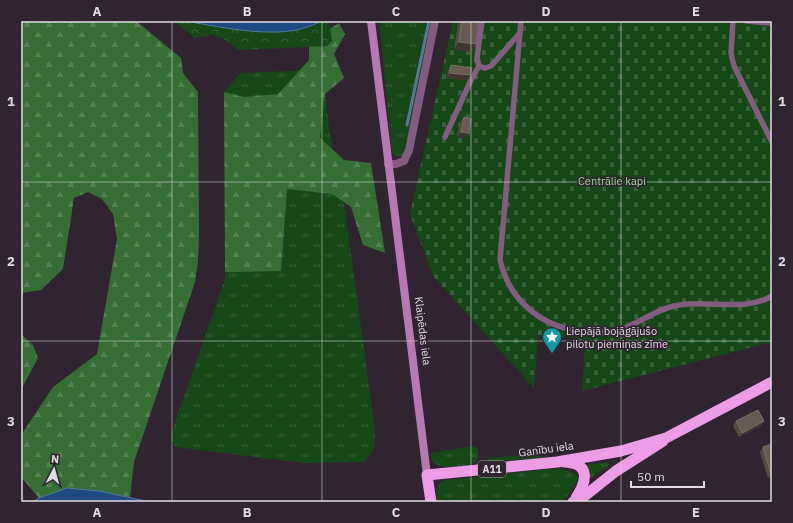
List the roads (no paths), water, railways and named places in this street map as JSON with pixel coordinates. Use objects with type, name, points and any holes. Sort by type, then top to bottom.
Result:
[{"type":"highway","name":"Ganību iela","points":[[427,475],[557,462],[621,451],[666,438],[772,382]]},
{"type":"highway","name":"Ganību iela","points":[[573,502],[582,498],[616,471],[661,443],[666,438]]},
{"type":"highway","points":[[557,462],[571,462],[581,467],[585,475],[583,487],[573,502]]},
{"type":"highway","name":"Klaipēdas iela","points":[[427,475],[430,502]]},
{"type":"main road","name":"Klaipēdas iela","points":[[371,21],[427,475]]},
{"type":"street","points":[[388,164],[396,164],[404,161],[409,150],[435,21]]},
{"type":"lane","points":[[445,137],[479,66],[477,58],[482,21]]},
{"type":"lane","points":[[521,21],[500,260],[503,276],[531,312],[545,322],[561,328],[577,332],[602,333],[620,330],[678,305],[701,303],[742,304],[755,302],[772,296]]},
{"type":"lane","points":[[733,21],[731,53],[734,66],[772,142]]},
{"type":"lane","points":[[746,21],[772,23]]},
{"type":"lane","points":[[479,66],[485,68],[491,66],[520,32]]},
{"type":"water","points":[[192,21],[321,21],[292,31],[260,32],[226,28]]},
{"type":"water","points":[[67,488],[99,491],[150,502],[33,502],[39,498]]},
{"type":"waterway","points":[[407,125],[429,21]]},
{"type":"place","name":"Liepājā bojāgājušo pilotu piemiņas zīme","points":[[552,354]]},
{"type":"park label","name":"Centrālie kapi","points":[[612,181]]}]
